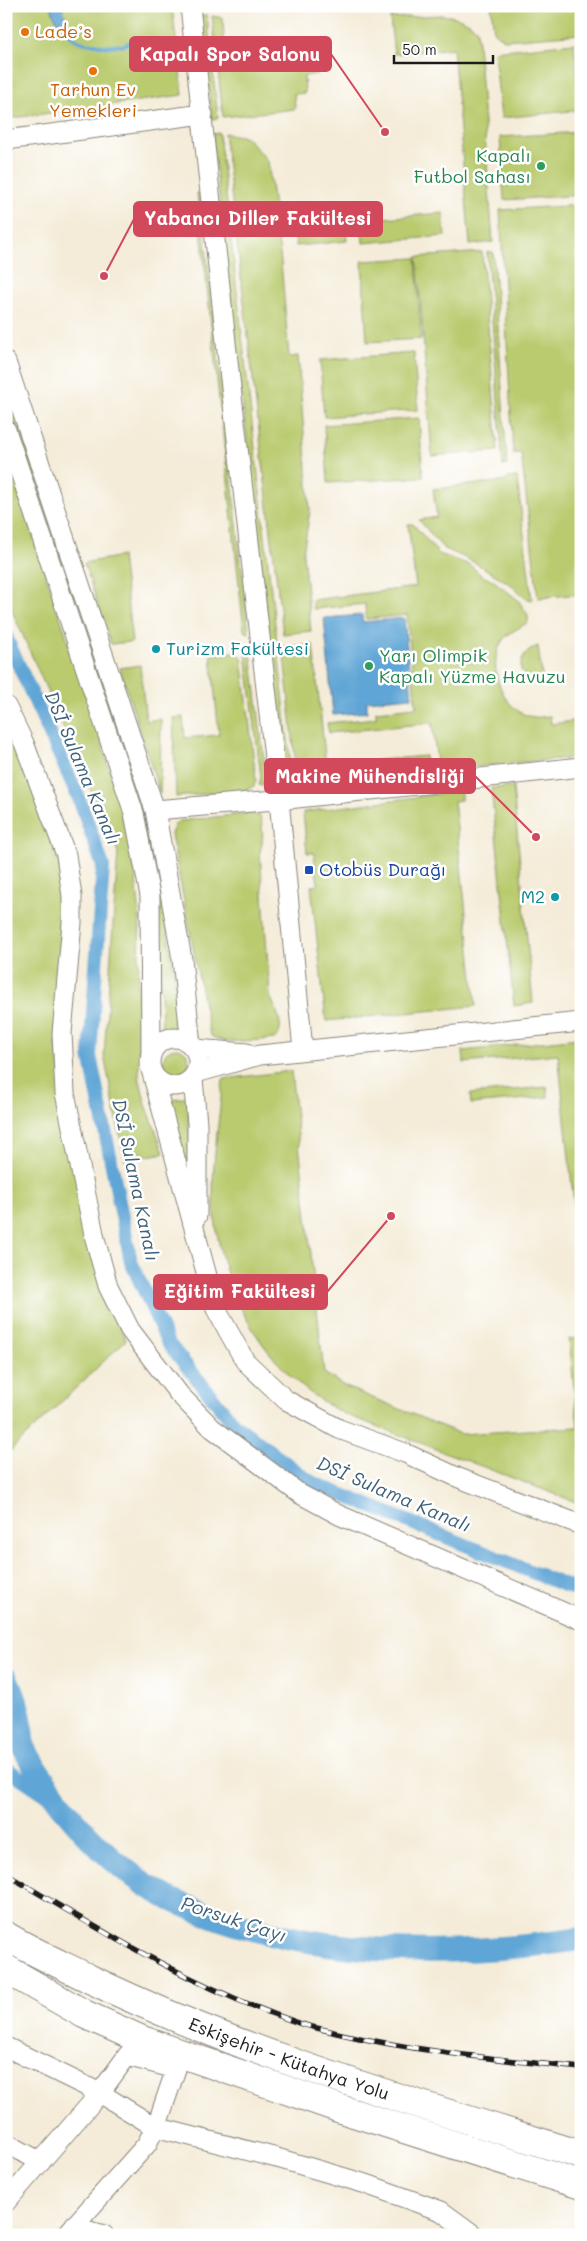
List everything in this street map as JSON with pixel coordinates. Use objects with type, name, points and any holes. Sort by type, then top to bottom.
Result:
[{"type":"highway","name":"Eskişehir - Kütahya Yolu","points":[[6,1936],[141,2003],[231,2041],[348,2081],[581,2155]]},
{"type":"highway","name":"Eskişehir - Kütahya Yolu","points":[[6,1969],[84,2014],[134,2048],[344,2110],[581,2185]]},
{"type":"street","points":[[190,6],[229,370],[279,800],[302,1050]]},
{"type":"street","points":[[6,140],[203,114]]},
{"type":"street","points":[[6,362],[155,810],[182,959],[193,1047],[198,1061],[194,1075],[197,1124],[197,1243]]},
{"type":"street","points":[[6,430],[134,813],[150,896],[151,1064],[216,1309],[245,1361],[286,1400],[339,1429],[581,1525]]},
{"type":"street","points":[[6,706],[24,743],[66,854],[72,896],[72,923],[62,1033],[65,1093],[95,1239],[108,1286],[130,1330],[179,1394],[212,1428],[300,1494],[339,1516],[581,1620]]},
{"type":"street","points":[[155,810],[279,800],[581,767]]},
{"type":"street","points":[[260,1055],[193,1047],[180,1039],[168,1038],[158,1044],[151,1064],[160,1082],[171,1087],[183,1085],[194,1075],[260,1055],[581,1022]]},
{"type":"street","points":[[6,2047],[100,2093],[154,2127],[278,2158],[366,2184],[442,2211],[474,2235]]},
{"type":"street","points":[[6,2202],[100,2093],[134,2048],[176,2069],[146,2144],[70,2229]]},
{"type":"street","points":[[6,2143],[40,2162]]},
{"type":"street","points":[[70,2229],[81,2228],[104,2235]]},
{"type":"green space","points":[[6,6],[172,6],[183,95],[6,119]]},
{"type":"green space","points":[[491,6],[570,6],[581,17],[581,34],[505,40],[494,32]]},
{"type":"green space","points":[[207,15],[218,118],[212,119],[200,16]]},
{"type":"green space","points":[[441,15],[461,19],[477,30],[493,242],[470,245],[453,48],[394,54],[390,18]]},
{"type":"green space","points":[[212,16],[223,18],[225,61],[314,54],[317,74],[304,76],[305,93],[294,94],[295,109],[223,117]]},
{"type":"green space","points":[[574,43],[581,110],[501,118],[494,51]]},
{"type":"green space","name":"Kapalı Futbol Sahası","points":[[581,132],[581,195],[504,200],[500,137]]},
{"type":"green space","points":[[219,133],[291,765],[284,766],[212,134]]},
{"type":"green space","points":[[224,133],[246,137],[268,161],[281,262],[289,357],[298,356],[310,511],[303,553],[311,631],[283,634]]},
{"type":"green space","points":[[197,193],[200,193],[249,633],[244,631]]},
{"type":"green space","points":[[581,205],[581,594],[538,598],[521,453],[513,453],[500,210]]},
{"type":"green space","points":[[443,213],[445,236],[363,243],[361,220]]},
{"type":"green space","points":[[341,220],[345,222],[347,241],[296,246],[293,224]]},
{"type":"green space","points":[[482,252],[498,451],[432,456],[417,257]]},
{"type":"green space","points":[[487,252],[493,252],[507,465],[503,466]]},
{"type":"green space","points":[[416,258],[421,339],[367,342],[362,261]]},
{"type":"green space","points":[[414,353],[418,410],[324,417],[320,360]]},
{"type":"green space","points":[[6,384],[145,811],[162,896],[183,1029],[172,1028],[162,1030],[158,896],[141,812],[6,397]]},
{"type":"green space","points":[[419,418],[423,477],[328,483],[324,425]]},
{"type":"green space","points":[[6,456],[100,736],[127,833],[136,879],[140,918],[139,1076],[145,1102],[164,1153],[125,1160],[104,1056],[118,852],[13,613],[6,585]]},
{"type":"green space","points":[[517,477],[532,600],[525,598],[510,584],[474,562],[443,548],[419,520],[437,517],[433,489],[505,481],[508,478]]},
{"type":"green space","points":[[408,524],[413,524],[439,554],[470,565],[482,576],[494,581],[518,600],[528,615],[528,622],[510,633],[501,643],[497,653],[496,665],[497,677],[501,688],[506,699],[523,714],[536,717],[550,716],[551,724],[581,720],[581,757],[438,770],[432,723],[329,733],[327,723],[376,718],[376,711],[416,707],[407,615],[366,619],[365,604],[313,609],[312,600],[416,587]]},
{"type":"green space","points":[[122,556],[132,642],[111,644],[84,563]]},
{"type":"green space","points":[[313,644],[326,765],[425,756],[426,771],[308,783],[296,767],[283,647]]},
{"type":"green space","points":[[538,646],[543,684],[529,681],[521,670],[525,655]]},
{"type":"green space","points":[[234,652],[242,657],[256,780],[254,786],[248,789],[176,797],[173,718],[183,717],[185,738],[219,735],[211,655]]},
{"type":"green space","points":[[251,652],[266,776],[263,785],[259,785],[261,777],[246,653]]},
{"type":"green space","points":[[140,665],[146,721],[161,719],[160,794],[120,668]]},
{"type":"green space","points":[[6,726],[54,843],[62,876],[63,922],[56,1047],[111,1308],[126,1340],[6,1455]]},
{"type":"green space","points":[[513,787],[533,1003],[514,1006],[491,788]]},
{"type":"green space","points":[[461,791],[461,800],[454,801],[476,1006],[326,1021],[311,886],[318,885],[314,853],[307,853],[303,812]]},
{"type":"green space","points":[[251,813],[260,816],[262,825],[263,838],[260,851],[270,996],[279,1019],[280,1030],[274,1039],[227,1042],[212,1037],[209,1031],[171,834],[175,824],[180,821]]},
{"type":"green space","points":[[578,1038],[581,1063],[581,1271],[558,1054],[464,1063],[463,1051]]},
{"type":"green space","points":[[176,1048],[185,1052],[189,1061],[185,1070],[176,1074],[167,1070],[163,1061],[167,1052]]},
{"type":"green space","points":[[291,1071],[324,1373],[346,1387],[461,1434],[578,1427],[569,1339],[581,1338],[581,1504],[344,1414],[313,1395],[287,1372],[267,1350],[251,1326],[227,1275],[215,1219],[213,1176],[215,1148],[223,1079]]},
{"type":"green space","points":[[547,1087],[548,1097],[471,1104],[470,1094]]},
{"type":"green space","points":[[189,1095],[189,1186],[169,1099],[183,1098]]},
{"type":"water","points":[[51,6],[62,6],[67,24],[64,26],[59,23]]},
{"type":"water","name":"Yarı Olimpik Kapalı Yüzme Havuzu","points":[[362,615],[363,622],[404,618],[412,697],[367,701],[367,712],[333,715],[324,618]]},
{"type":"waterway","points":[[64,26],[69,35],[85,43],[122,46],[136,39]]},
{"type":"waterway","name":"DSİ Sulama Kanalı","points":[[6,637],[78,796],[103,866],[90,1055],[131,1262],[168,1343],[234,1424],[311,1482],[581,1592]]},
{"type":"waterway","name":"Porsuk Çayı","points":[[6,1679],[17,1707],[25,1750],[59,1802],[112,1859],[143,1883],[177,1902],[252,1929],[298,1939],[345,1946],[392,1950],[440,1951],[487,1949],[581,1939]]},
{"type":"waterway","points":[[6,1768],[64,1807]]},
{"type":"railway","points":[[6,1874],[183,1975],[258,2008],[301,2024],[367,2040],[428,2050],[581,2068]]},
{"type":"place","name":"Lade’s","points":[[25,32]]},
{"type":"place","name":"Tarhun Ev Yemekleri","points":[[93,71]]},
{"type":"place","name":"Kapalı Spor Salonu","points":[[385,132]]},
{"type":"place","name":"Kapalı Futbol Sahası","points":[[541,166]]},
{"type":"place","name":"Yabancı Diller Fakültesi","points":[[104,276]]},
{"type":"place","name":"Turizm Fakültesi","points":[[156,649]]},
{"type":"place","name":"Yarı Olimpik Kapalı Yüzme Havuzu","points":[[369,666]]},
{"type":"place","name":"Makine Mühendisliği","points":[[536,837]]},
{"type":"place","name":"Otobüs Durağı","points":[[309,870]]},
{"type":"place","name":"M2","points":[[555,897]]},
{"type":"place","name":"Eğitim Fakültesi","points":[[391,1216]]}]
